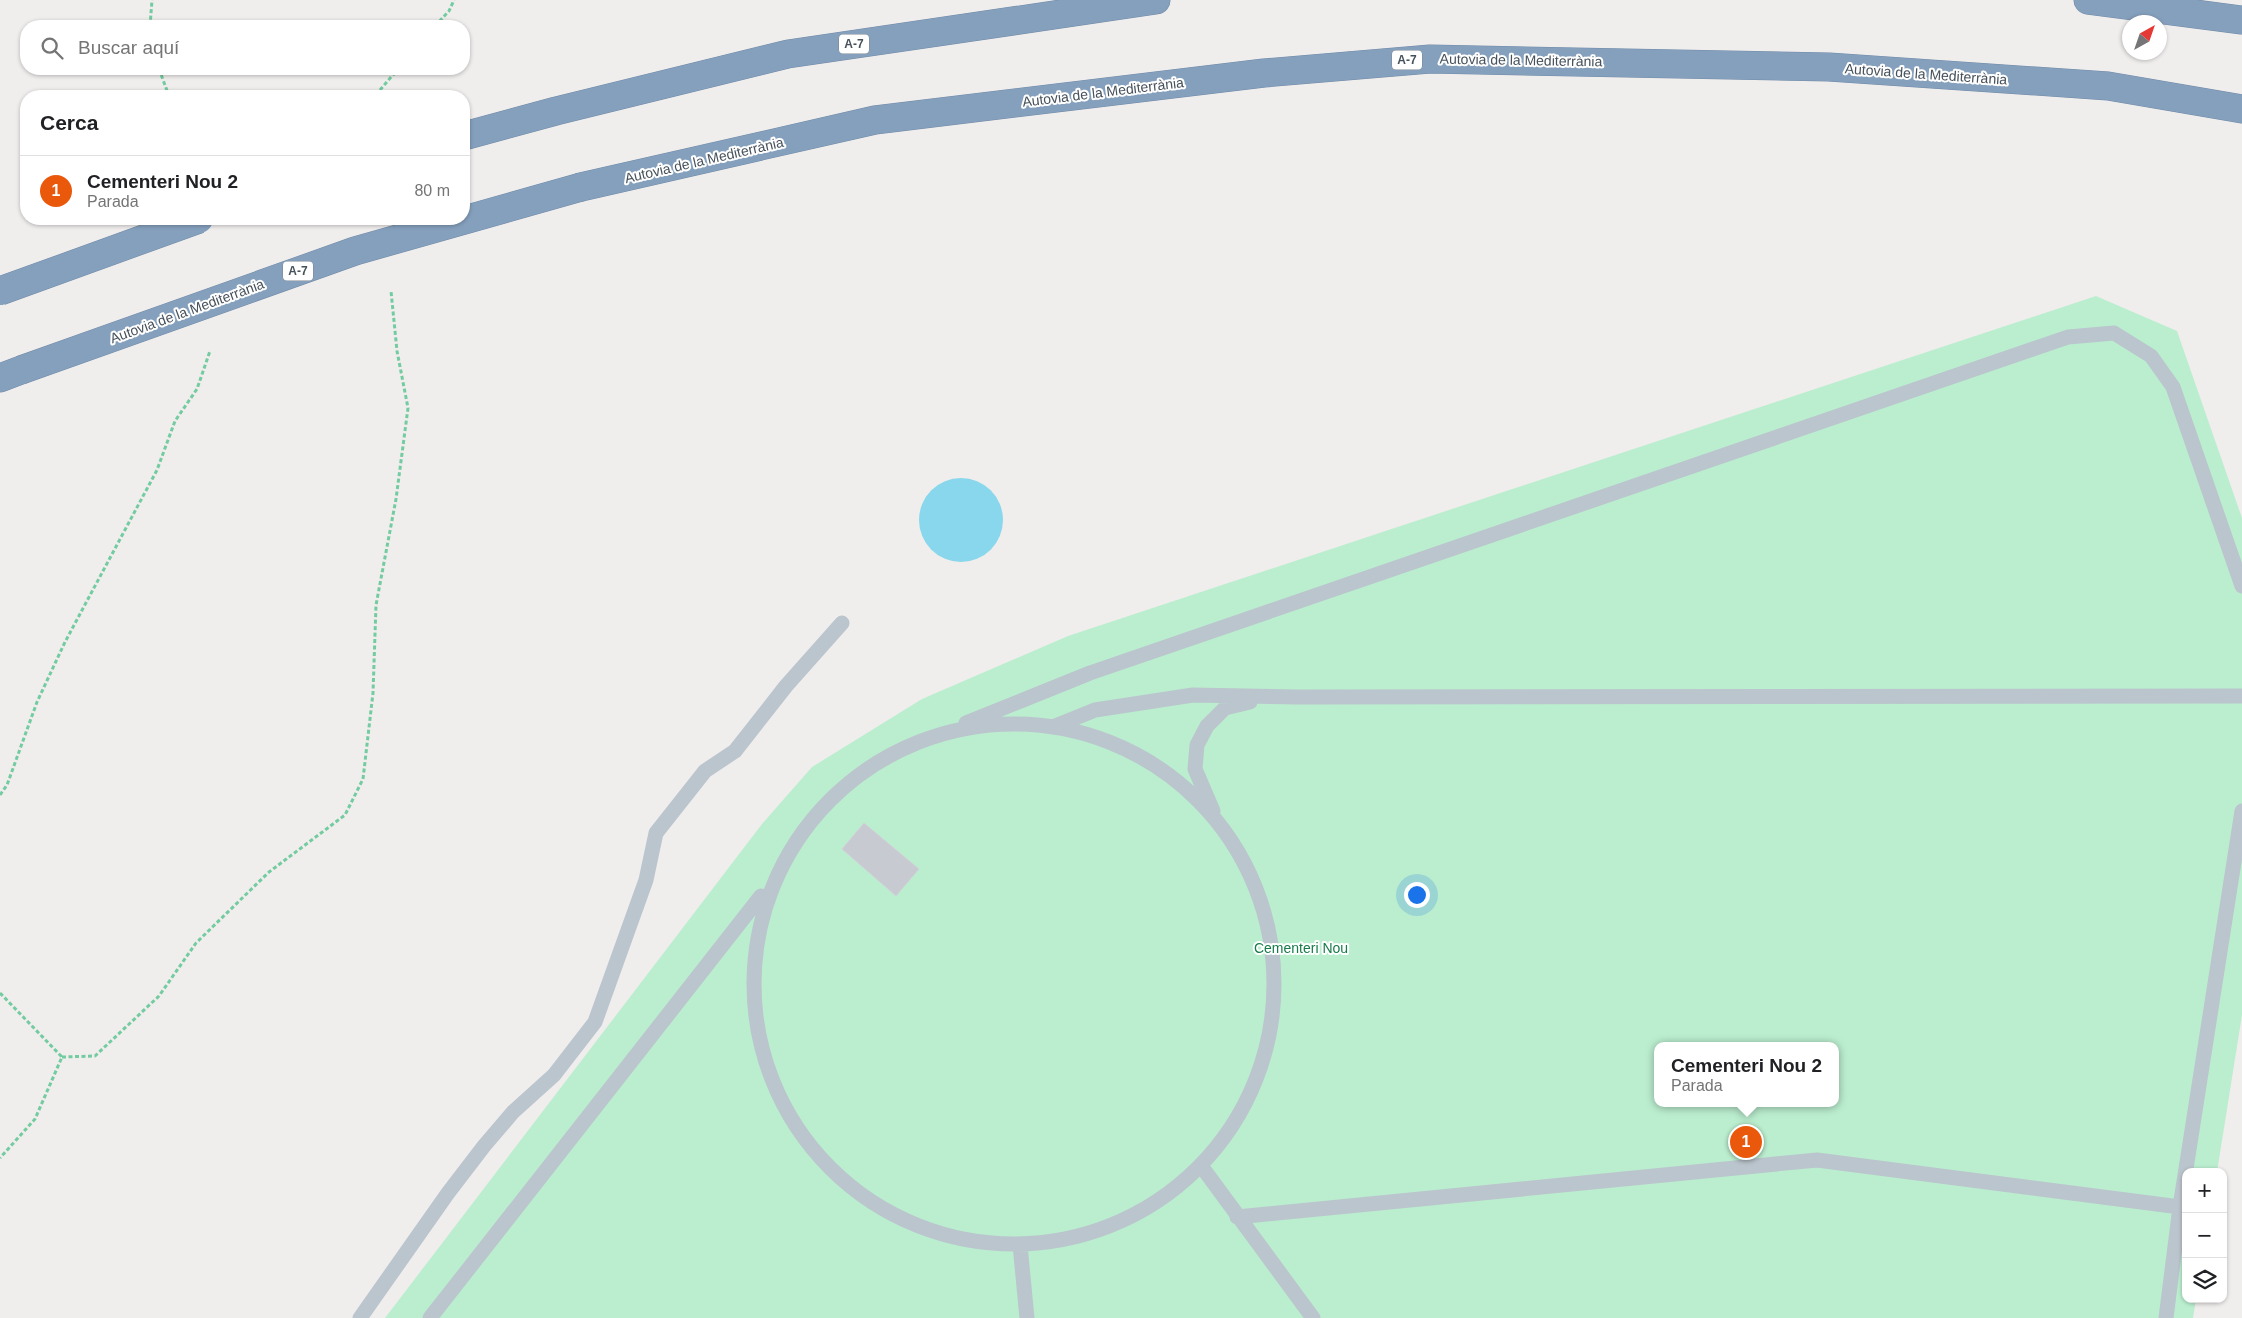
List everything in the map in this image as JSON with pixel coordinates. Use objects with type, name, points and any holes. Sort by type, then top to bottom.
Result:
[{"type":"highway","name":"A-7","points":[[470,134],[556,111],[788,54],[1156,0]]},
{"type":"highway","points":[[2088,0],[2242,20]]},
{"type":"highway","name":"Autovia de la Mediterrània","points":[[470,218],[581,187],[875,120],[1264,73],[1430,58],[1829,68],[2108,86],[2242,109]]},
{"type":"highway","points":[[0,290],[182,225]]},
{"type":"highway","name":"Autovia de la Mediterrània","points":[[10,374],[355,251],[447,225]]},
{"type":"lane","points":[[430,1318],[762,895],[809,820],[875,762],[1090,673],[2068,338],[2114,333],[2151,356],[2173,387],[2242,586]]},
{"type":"lane","points":[[360,1318],[448,1193],[484,1146],[513,1112],[554,1074],[595,1022],[646,880],[656,833],[705,771],[735,751],[786,686],[842,623]]},
{"type":"lane","points":[[1052,727],[1095,710],[1193,695],[1296,697],[2242,696]]},
{"type":"lane","points":[[762,895],[754,959],[759,1040],[785,1108],[818,1155],[876,1205],[924,1229],[985,1243],[1020,1245],[1043,1244],[1098,1231],[1155,1205],[1202,1167],[1241,1115],[1266,1057],[1276,998],[1270,925],[1246,863],[1215,815],[1195,769],[1198,745],[1207,726],[1225,708],[1247,702],[1296,697]]},
{"type":"lane","points":[[950,730],[1024,722],[1095,735],[1165,770],[1215,815]]},
{"type":"lane","points":[[2166,1318],[2180,1207],[2242,811]]},
{"type":"lane","points":[[1237,1217],[1817,1160],[2180,1207]]},
{"type":"lane","points":[[1202,1167],[1313,1318]]},
{"type":"lane","points":[[1020,1245],[1027,1318]]},
{"type":"path","points":[[150,20],[152,0]]},
{"type":"path","points":[[441,20],[449,11],[454,0]]},
{"type":"path","points":[[161,75],[167,90]]},
{"type":"path","points":[[380,90],[393,75]]},
{"type":"path","points":[[0,993],[62,1057],[95,1056],[159,996],[196,943],[269,872],[345,816],[363,779],[373,694],[376,605],[396,499],[408,408],[397,351],[391,291]]},
{"type":"path","points":[[0,795],[7,785],[37,702],[65,642],[157,470],[176,421],[196,388],[210,352]]},
{"type":"path","points":[[0,1158],[35,1119],[62,1057]]},
{"type":"green space","name":"Cementeri Nou","points":[[2096,296],[2177,331],[2242,518],[2242,1015],[2218,1168],[2182,1168],[2182,1303],[2195,1303],[2193,1318],[385,1318],[762,824],[812,767],[922,699],[1068,636]]},
{"type":"water","points":[[961,478],[977,481],[991,490],[1000,504],[1003,520],[1000,536],[991,550],[977,559],[961,562],[945,559],[931,550],[922,536],[919,520],[922,504],[931,490],[945,481]]},
{"type":"building","points":[[864,823],[919,869],[896,896],[842,849]]},
{"type":"place","name":"Cementeri Nou 2","points":[[1746,1142]]}]
